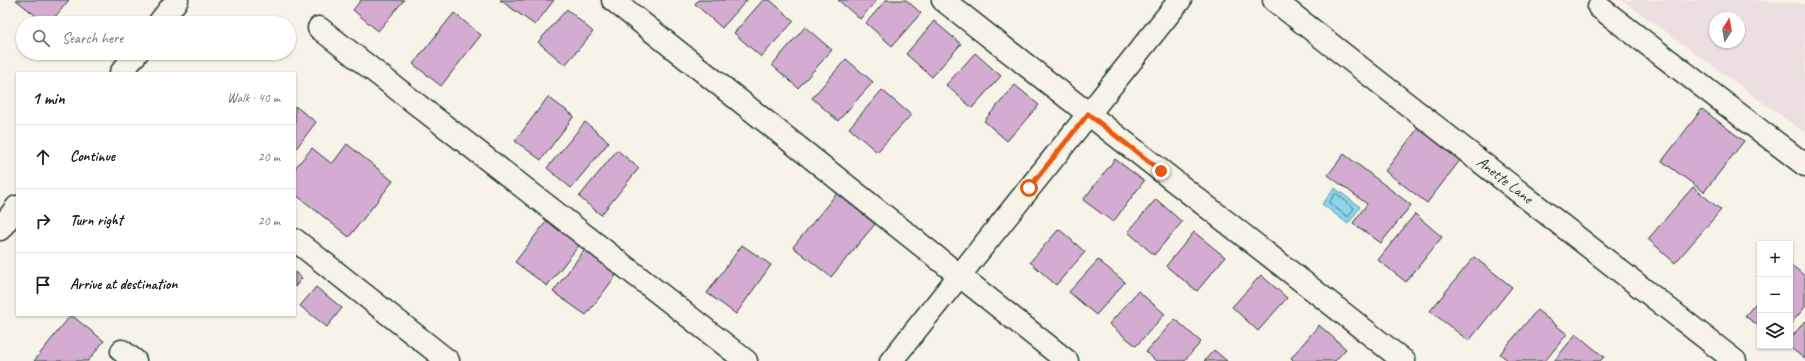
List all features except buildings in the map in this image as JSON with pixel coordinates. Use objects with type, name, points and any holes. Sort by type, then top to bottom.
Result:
[{"type":"street","points":[[164,16],[177,0]]},
{"type":"street","points":[[613,0],[1067,361]]},
{"type":"street","points":[[943,0],[1404,361]]},
{"type":"street","points":[[891,361],[1180,0]]},
{"type":"street","name":"Anette Lane","points":[[1274,0],[1735,361]]},
{"type":"street","points":[[1599,7],[1805,165]]},
{"type":"street","points":[[319,28],[746,361]]},
{"type":"street","points":[[122,72],[131,60]]},
{"type":"street","points":[[0,229],[16,208]]},
{"type":"street","points":[[296,241],[448,361]]},
{"type":"shaded area","points":[[1622,0],[1753,0],[1805,4],[1805,133]]},
{"type":"water","points":[[1335,188],[1360,207],[1348,224],[1322,204]]},
{"type":"route","points":[[1029,188],[1088,114],[1161,171]]}]
